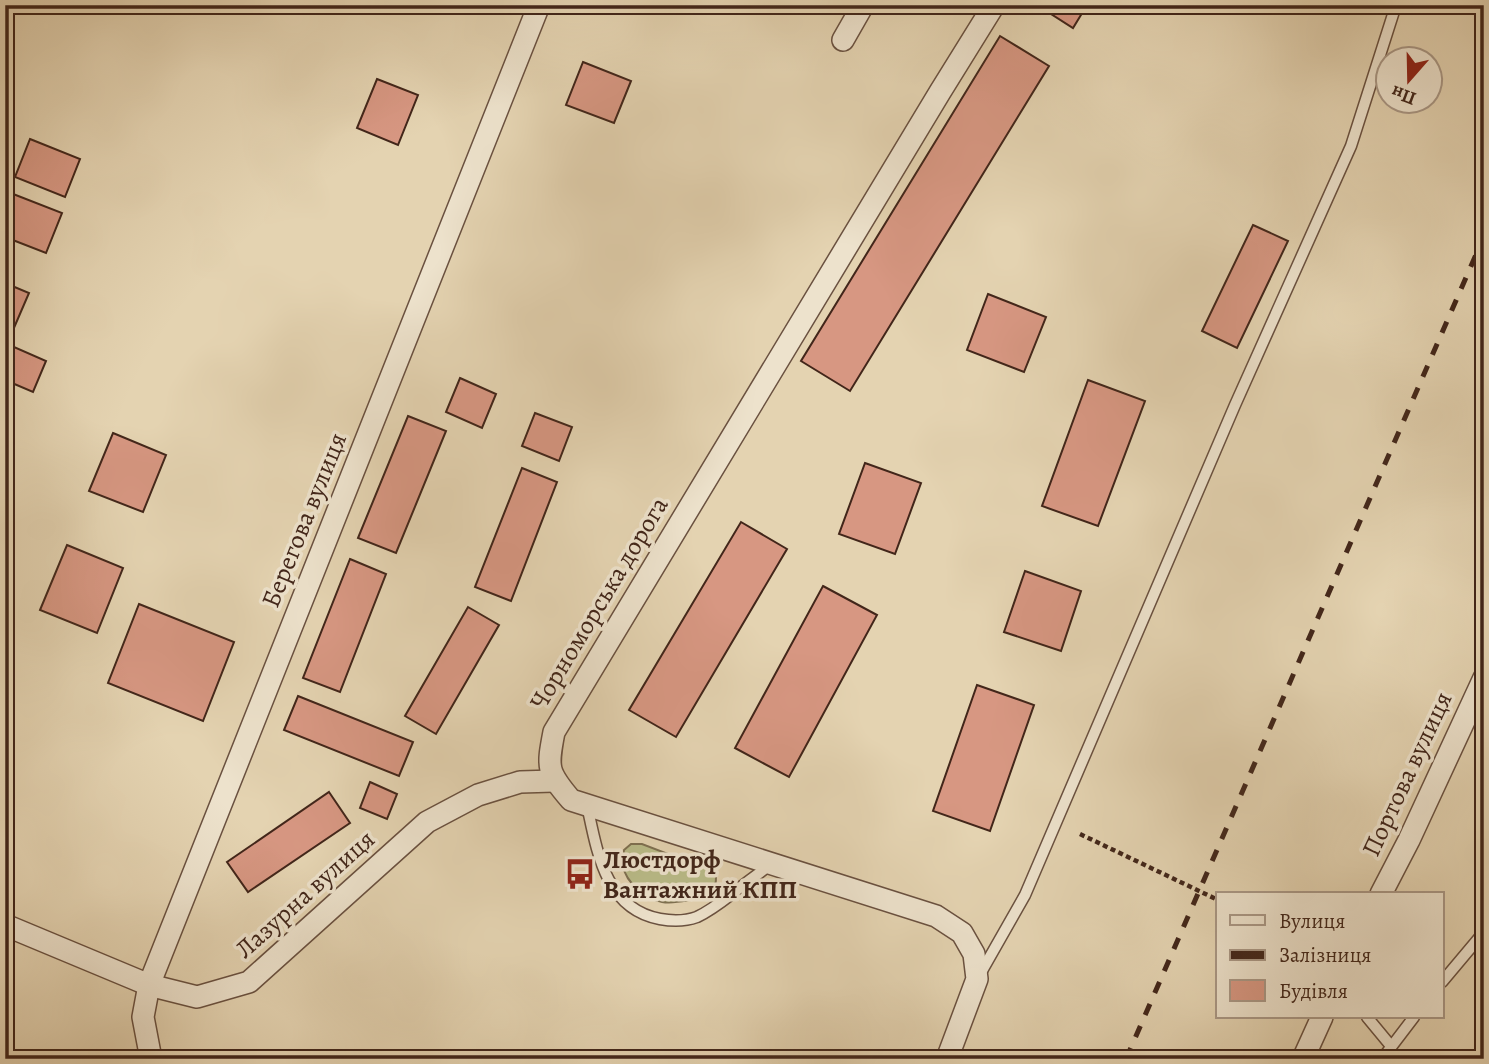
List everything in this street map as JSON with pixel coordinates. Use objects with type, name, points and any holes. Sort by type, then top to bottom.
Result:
[{"type":"street","name":"Берегова вулиця","points":[[151,1059],[144,1017],[149,985],[539,5]]},
{"type":"street","points":[[842,40],[863,5]]},
{"type":"street","name":"Чорноморська дорога","points":[[554,781],[549,759],[554,732],[994,5]]},
{"type":"street","name":"Портова вулиця","points":[[1382,892],[1484,678]]},
{"type":"street","name":"Лазурна вулиця","points":[[5,925],[149,985],[197,997],[249,982],[427,822],[478,795],[520,782],[554,781]]},
{"type":"street","points":[[554,781],[571,800],[587,806],[936,916],[962,933],[974,954],[977,979],[947,1059]]},
{"type":"street","points":[[1304,1059],[1322,1018]]},
{"type":"lane","points":[[977,979],[1025,895],[1235,405],[1351,146],[1396,5]]},
{"type":"lane","points":[[587,806],[599,859],[610,884],[628,904],[649,917],[670,921],[694,918],[714,908],[772,864]]},
{"type":"lane","points":[[1444,980],[1484,932]]},
{"type":"lane","points":[[1368,1018],[1391,1046]]},
{"type":"lane","points":[[1382,1059],[1413,1018]]},
{"type":"path","points":[[1080,834],[1216,899]]},
{"type":"green space","points":[[631,844],[642,844],[710,870],[716,876],[714,888],[701,897],[680,902],[662,902],[650,898],[632,884],[625,872],[624,850]]},
{"type":"building","points":[[1037,5],[1087,5],[1073,28]]},
{"type":"building","points":[[1000,36],[1049,66],[850,391],[801,361]]},
{"type":"building","points":[[583,62],[631,81],[614,123],[566,105]]},
{"type":"building","points":[[377,79],[418,95],[398,145],[357,128]]},
{"type":"building","points":[[30,139],[80,159],[65,197],[15,177]]},
{"type":"building","points":[[8,192],[62,213],[46,253],[5,237],[5,198]]},
{"type":"building","points":[[1253,225],[1288,241],[1237,348],[1202,331]]},
{"type":"building","points":[[5,283],[29,293],[7,344],[46,361],[33,392],[5,380]]},
{"type":"building","points":[[988,294],[1046,317],[1024,372],[967,350]]},
{"type":"building","points":[[460,378],[496,394],[482,428],[446,412]]},
{"type":"building","points":[[1088,380],[1145,401],[1098,526],[1042,506]]},
{"type":"building","points":[[535,413],[572,427],[559,461],[522,446]]},
{"type":"building","points":[[408,416],[446,431],[396,553],[358,538]]},
{"type":"building","points":[[113,433],[166,455],[143,512],[89,491]]},
{"type":"building","points":[[865,463],[921,483],[895,554],[839,534]]},
{"type":"building","points":[[522,468],[557,482],[511,601],[475,587]]},
{"type":"building","points":[[741,522],[787,549],[676,737],[629,710]]},
{"type":"building","points":[[67,545],[123,568],[97,633],[40,610]]},
{"type":"building","points":[[350,559],[386,574],[340,692],[303,678]]},
{"type":"building","points":[[1025,571],[1081,591],[1061,651],[1004,632]]},
{"type":"building","points":[[823,586],[877,615],[789,777],[735,748]]},
{"type":"building","points":[[139,604],[234,642],[203,721],[108,683]]},
{"type":"building","points":[[468,607],[499,625],[436,734],[405,716]]},
{"type":"building","points":[[977,685],[1034,705],[990,831],[933,811]]},
{"type":"building","points":[[298,696],[413,742],[399,776],[284,730]]},
{"type":"building","points":[[370,782],[397,794],[387,819],[360,808]]},
{"type":"building","points":[[329,792],[350,823],[248,892],[227,862]]},
{"type":"railway","points":[[1126,1059],[1478,250]]},
{"type":"place","name":"Люстдорф Вантажний КПП","points":[[580,874]]}]
